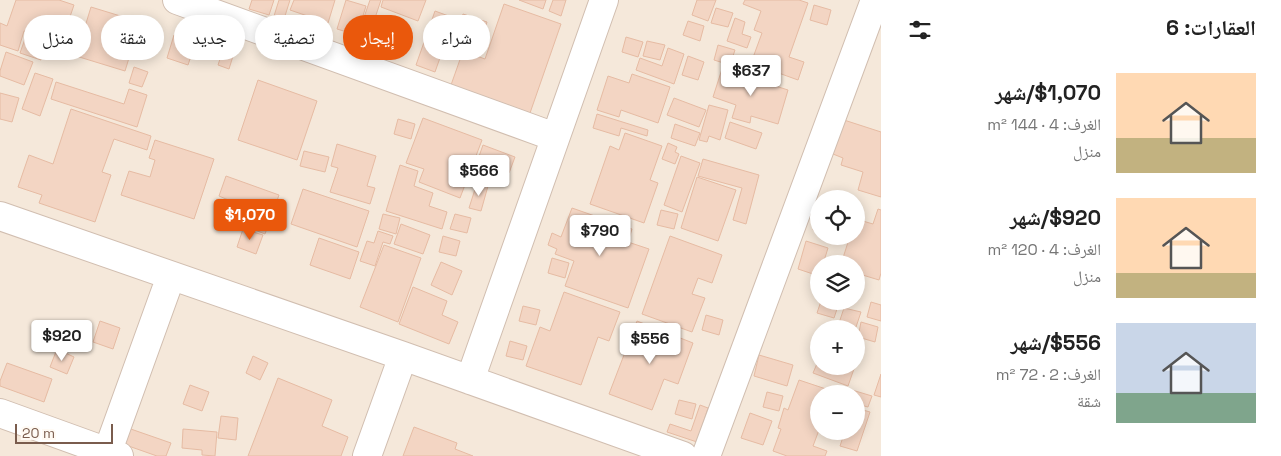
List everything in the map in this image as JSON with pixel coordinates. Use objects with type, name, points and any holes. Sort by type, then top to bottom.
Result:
[{"type":"street","points":[[177,0],[555,137]]},
{"type":"street","points":[[470,380],[604,0]]},
{"type":"street","points":[[706,456],[875,0]]},
{"type":"street","points":[[0,216],[470,380],[629,447],[683,456]]},
{"type":"street","points":[[0,414],[111,455],[172,276]]},
{"type":"street","points":[[367,456],[403,356]]},
{"type":"shaded area","points":[[0,0],[881,0],[881,456],[0,456]]},
{"type":"building","points":[[16,0],[59,0],[74,5],[71,15],[24,15],[24,31],[18,51],[0,45],[0,23],[7,26]]},
{"type":"building","points":[[252,0],[274,0],[269,15],[249,9]]},
{"type":"building","points":[[279,0],[290,0],[285,15],[274,15]]},
{"type":"building","points":[[294,0],[335,0],[330,15],[305,15],[290,10]]},
{"type":"building","points":[[346,0],[366,6],[363,15],[343,15],[343,31],[337,29]]},
{"type":"building","points":[[370,0],[381,0],[376,15],[365,15]]},
{"type":"building","points":[[383,0],[426,0],[418,21],[413,19],[413,15],[402,15],[381,7]]},
{"type":"building","points":[[519,0],[546,0],[543,9]]},
{"type":"building","points":[[553,0],[566,0],[561,16],[549,11]]},
{"type":"building","points":[[697,0],[716,0],[708,21],[692,15]]},
{"type":"building","points":[[745,0],[799,0],[808,3],[789,57],[804,62],[798,80],[751,63],[762,33],[754,30],[761,11],[743,4]]},
{"type":"building","points":[[504,4],[561,24],[530,113],[451,85],[460,60],[490,60],[490,45]]},
{"type":"building","points":[[814,5],[831,10],[827,25],[810,20]]},
{"type":"building","points":[[91,7],[117,15],[101,15],[101,60],[128,60],[125,71],[89,60],[91,60],[91,15],[89,15]]},
{"type":"building","points":[[716,8],[733,13],[728,27],[711,23]]},
{"type":"building","points":[[435,11],[446,15],[434,15]]},
{"type":"building","points":[[735,18],[745,22],[742,34],[751,37],[747,48],[727,41]]},
{"type":"building","points":[[688,21],[704,26],[700,41],[683,35]]},
{"type":"building","points":[[174,35],[174,60],[190,60],[188,65],[167,58]]},
{"type":"building","points":[[626,37],[643,42],[638,57],[622,52]]},
{"type":"building","points":[[647,41],[665,45],[660,60],[643,56]]},
{"type":"building","points":[[24,42],[24,54],[20,53]]},
{"type":"building","points":[[423,45],[423,60],[439,60],[435,72],[416,65]]},
{"type":"building","points":[[718,45],[735,50],[730,65],[714,60]]},
{"type":"building","points":[[668,48],[684,54],[674,84],[636,70],[640,58],[662,66]]},
{"type":"building","points":[[6,52],[33,62],[24,85],[0,76]]},
{"type":"building","points":[[688,56],[704,62],[698,80],[682,75]]},
{"type":"building","points":[[220,60],[232,60],[229,69],[218,65]]},
{"type":"building","points":[[134,67],[148,72],[142,87],[129,83]]},
{"type":"building","points":[[722,69],[788,90],[778,124],[751,116],[750,123],[732,118],[736,105],[713,97]]},
{"type":"building","points":[[35,73],[53,79],[40,116],[22,109]]},
{"type":"building","points":[[632,74],[670,87],[658,123],[621,110],[619,117],[597,110],[608,76],[629,83]]},
{"type":"building","points":[[258,80],[317,101],[297,160],[238,140]]},
{"type":"building","points":[[56,82],[124,104],[129,89],[147,95],[137,127],[51,99]]},
{"type":"building","points":[[0,93],[19,98],[12,122],[0,119]]},
{"type":"building","points":[[674,98],[706,110],[699,127],[667,115]]},
{"type":"building","points":[[709,105],[728,110],[720,140],[709,136],[707,142],[699,140]]},
{"type":"building","points":[[71,109],[151,136],[147,150],[114,139],[102,172],[111,175],[95,222],[39,203],[42,195],[18,187],[29,155],[53,164]]},
{"type":"building","points":[[597,114],[648,130],[647,136],[621,128],[619,136],[593,128]]},
{"type":"building","points":[[423,118],[482,140],[460,198],[419,182],[424,169],[406,163]]},
{"type":"building","points":[[398,119],[415,124],[411,139],[394,134]]},
{"type":"building","points":[[844,120],[881,132],[881,197],[865,192],[865,190],[858,190],[863,172],[841,165],[843,158],[833,154]]},
{"type":"building","points":[[730,122],[762,133],[756,149],[725,138]]},
{"type":"building","points":[[675,124],[700,133],[695,146],[671,138]]},
{"type":"building","points":[[625,133],[662,146],[650,180],[658,183],[644,223],[590,204],[610,146],[619,150]]},
{"type":"building","points":[[155,140],[214,159],[194,219],[121,195],[129,171],[150,177],[155,160],[149,158]]},
{"type":"building","points":[[668,143],[677,147],[675,152],[679,154],[675,164],[662,159]]},
{"type":"building","points":[[337,144],[376,156],[367,186],[375,188],[370,204],[330,192],[338,168],[331,166]]},
{"type":"building","points":[[483,145],[515,157],[509,173],[477,162]]},
{"type":"building","points":[[304,151],[329,157],[325,172],[300,166]]},
{"type":"building","points":[[681,156],[700,163],[682,212],[664,205]]},
{"type":"building","points":[[703,159],[759,175],[746,224],[733,220],[742,188],[698,176]]},
{"type":"building","points":[[400,165],[418,171],[414,186],[433,193],[429,206],[447,212],[442,229],[386,211]]},
{"type":"building","points":[[226,176],[279,195],[265,234],[227,219],[233,202],[219,196]]},
{"type":"building","points":[[697,177],[736,190],[718,241],[681,228]]},
{"type":"building","points":[[477,183],[488,186],[481,211],[469,208]]},
{"type":"building","points":[[303,189],[369,211],[357,247],[291,224]]},
{"type":"building","points":[[572,208],[632,229],[628,242],[649,249],[628,308],[565,286],[574,261],[555,254],[557,249],[548,245],[552,233],[561,237]]},
{"type":"building","points":[[878,209],[881,210],[881,273],[879,280],[865,276],[865,255],[844,255],[847,245],[865,245],[865,222],[873,224]]},
{"type":"building","points":[[661,210],[678,214],[674,229],[657,225]]},
{"type":"building","points":[[383,214],[400,218],[396,234],[379,229]]},
{"type":"building","points":[[455,214],[471,218],[467,233],[450,229]]},
{"type":"building","points":[[401,224],[430,235],[423,254],[394,244]]},
{"type":"building","points":[[243,229],[263,235],[256,254],[237,247]]},
{"type":"building","points":[[378,231],[393,236],[390,244],[383,242],[375,266],[360,261],[367,241],[374,243]]},
{"type":"building","points":[[443,236],[460,241],[456,256],[439,252]]},
{"type":"building","points":[[670,236],[722,255],[712,283],[698,278],[692,294],[705,298],[692,332],[642,314]]},
{"type":"building","points":[[319,238],[359,252],[350,279],[310,265]]},
{"type":"building","points":[[806,241],[810,242],[810,245],[828,248],[826,255],[810,255],[810,273],[798,269]]},
{"type":"building","points":[[384,245],[421,258],[398,322],[360,307]]},
{"type":"building","points":[[552,258],[569,263],[565,278],[548,273]]},
{"type":"building","points":[[441,262],[462,271],[452,295],[431,285]]},
{"type":"building","points":[[413,287],[447,301],[442,315],[458,322],[449,344],[399,324]]},
{"type":"building","points":[[564,292],[620,312],[609,341],[598,337],[581,385],[526,366],[540,327],[550,331]]},
{"type":"building","points":[[871,302],[881,305],[881,321],[867,317]]},
{"type":"building","points":[[523,306],[540,310],[536,325],[519,321]]},
{"type":"building","points":[[818,310],[837,310],[834,318],[817,313]]},
{"type":"building","points":[[843,310],[861,312],[858,320],[840,320]]},
{"type":"building","points":[[706,315],[723,320],[719,335],[702,330]]},
{"type":"building","points":[[100,321],[120,328],[113,349],[93,342]]},
{"type":"building","points":[[637,321],[693,343],[678,384],[664,379],[652,410],[609,394]]},
{"type":"building","points":[[865,323],[878,327],[875,342],[865,339]]},
{"type":"building","points":[[510,341],[527,346],[523,360],[506,356]]},
{"type":"building","points":[[57,349],[74,357],[67,374],[50,367]]},
{"type":"building","points":[[759,355],[793,365],[787,386],[754,376]]},
{"type":"building","points":[[253,356],[268,363],[260,380],[246,373]]},
{"type":"building","points":[[7,363],[52,379],[44,402],[0,386]]},
{"type":"building","points":[[881,374],[881,397],[874,395]]},
{"type":"building","points":[[818,375],[852,375],[848,385]]},
{"type":"building","points":[[278,378],[332,400],[322,426],[348,437],[341,456],[248,456]]},
{"type":"building","points":[[799,380],[814,385],[810,385],[810,440],[815,440],[813,446],[827,451],[825,456],[787,456],[773,451],[781,429],[778,428],[784,408],[788,410]]},
{"type":"building","points":[[190,385],[209,392],[202,411],[183,404]]},
{"type":"building","points":[[767,392],[783,396],[779,411],[763,407]]},
{"type":"building","points":[[865,394],[872,396],[868,407],[865,406]]},
{"type":"building","points":[[679,400],[696,404],[692,419],[675,414]]},
{"type":"building","points":[[700,405],[708,408],[697,442],[667,432],[670,424],[691,431]]},
{"type":"building","points":[[865,411],[870,412],[865,427]]},
{"type":"building","points":[[750,413],[772,421],[763,445],[741,438]]},
{"type":"building","points":[[221,416],[238,418],[236,440],[218,438]]},
{"type":"building","points":[[125,427],[171,443],[166,456],[157,456],[120,443]]},
{"type":"building","points":[[414,427],[457,443],[455,449],[473,456],[403,456]]},
{"type":"building","points":[[183,429],[217,432],[215,456],[202,455],[202,450],[182,448]]},
{"type":"building","points":[[842,440],[861,440],[857,451],[840,446]]}]
